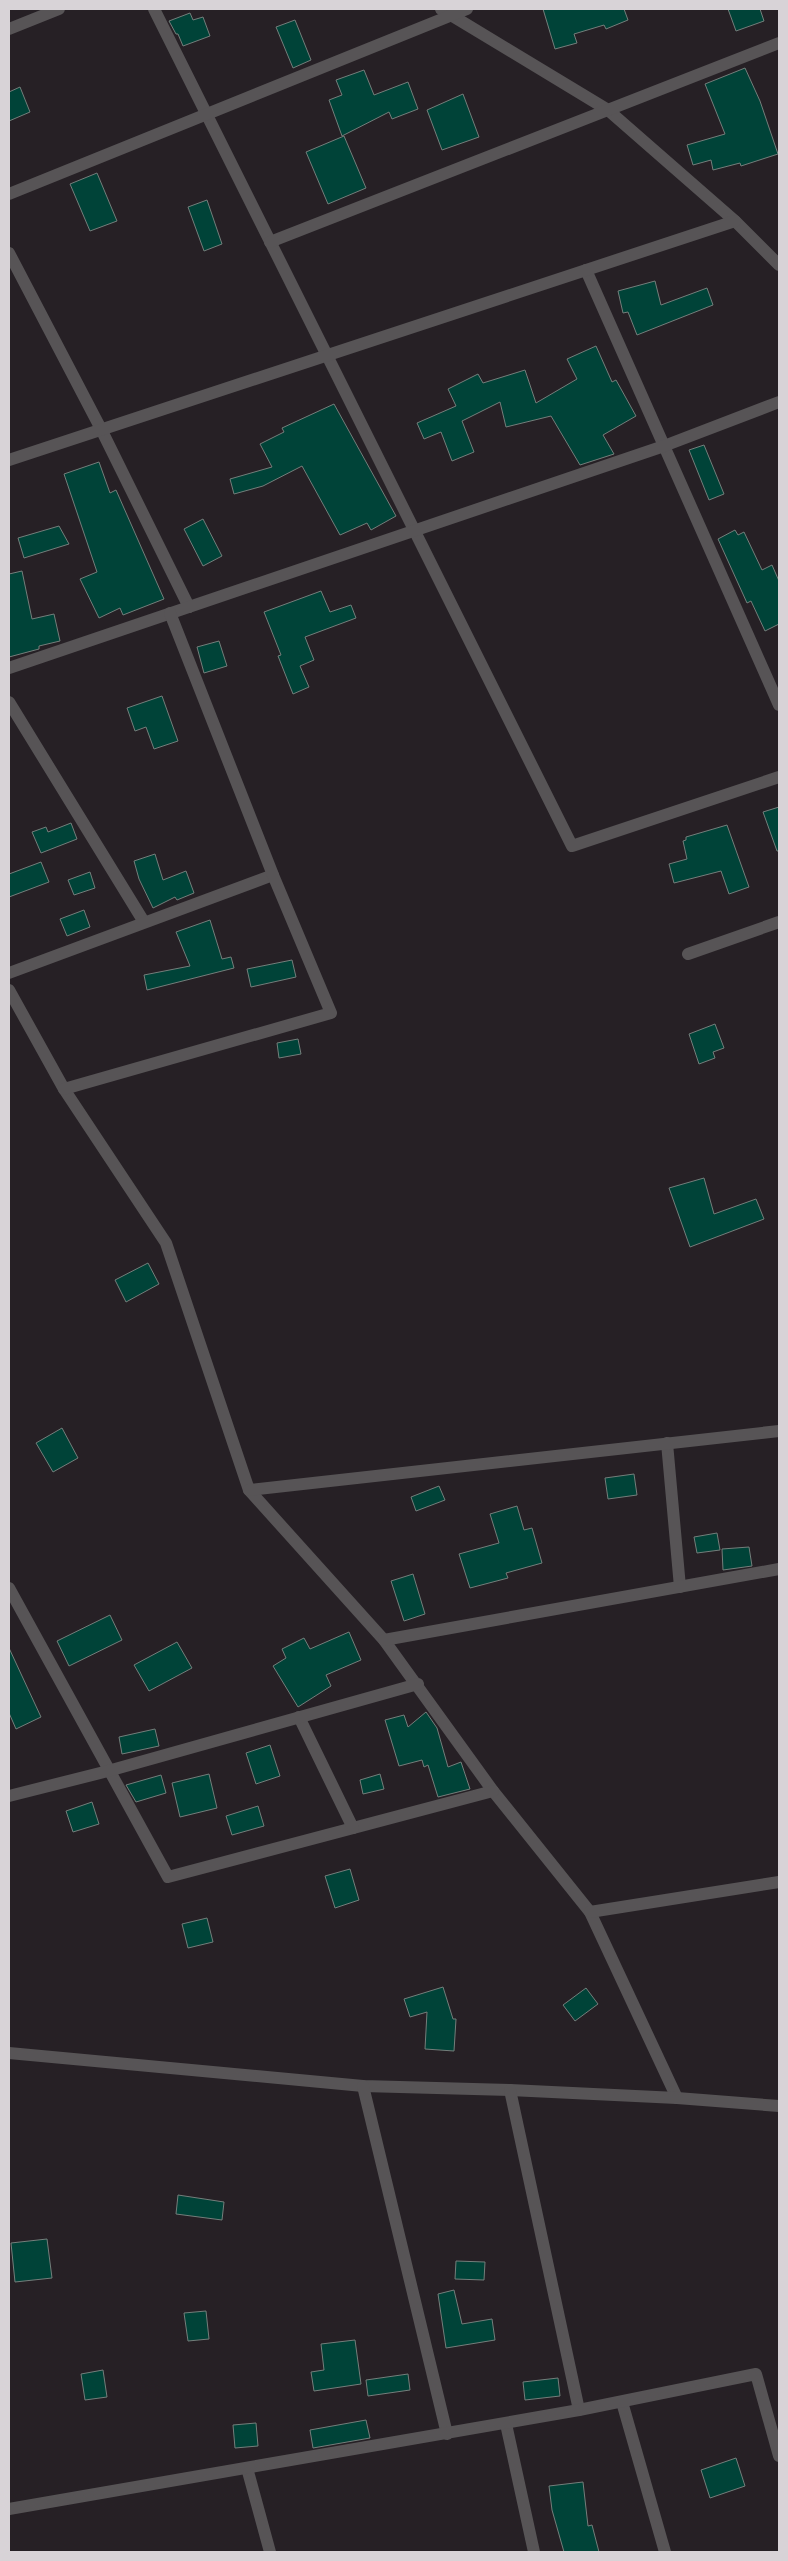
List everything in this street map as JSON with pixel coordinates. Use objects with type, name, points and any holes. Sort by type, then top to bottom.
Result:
[{"type":"street","points":[[9,29],[59,9]]},
{"type":"street","points":[[154,9],[572,846],[779,777]]},
{"type":"street","points":[[9,194],[206,114],[446,12],[467,9]]},
{"type":"street","points":[[446,12],[608,110],[735,221],[779,265]]},
{"type":"street","points":[[270,242],[779,43]]},
{"type":"street","points":[[9,460],[735,221]]},
{"type":"street","points":[[9,253],[101,429],[189,607]]},
{"type":"street","points":[[586,270],[779,705]]},
{"type":"street","points":[[9,668],[664,446],[779,402]]},
{"type":"street","points":[[64,1089],[331,1012],[273,875],[170,613]]},
{"type":"street","points":[[9,702],[144,922]]},
{"type":"street","points":[[9,973],[273,875]]},
{"type":"street","points":[[688,954],[779,922]]},
{"type":"street","points":[[9,990],[64,1089],[166,1243],[250,1490],[384,1640],[418,1684],[492,1791],[590,1912],[677,2098]]},
{"type":"street","points":[[250,1490],[779,1431]]},
{"type":"street","points":[[667,1443],[680,1587]]},
{"type":"street","points":[[384,1640],[779,1569]]},
{"type":"street","points":[[9,1588],[168,1877],[492,1791]]},
{"type":"street","points":[[9,1796],[108,1771],[418,1684]]},
{"type":"street","points":[[299,1717],[353,1828]]},
{"type":"street","points":[[590,1912],[779,1882]]},
{"type":"street","points":[[9,2054],[363,2086],[510,2090],[677,2098],[779,2106]]},
{"type":"street","points":[[363,2086],[447,2434]]},
{"type":"street","points":[[510,2090],[579,2410]]},
{"type":"street","points":[[9,2509],[506,2424],[756,2374],[779,2456]]},
{"type":"street","points":[[622,2402],[665,2552]]},
{"type":"street","points":[[506,2424],[534,2552]]},
{"type":"street","points":[[247,2468],[270,2552]]},
{"type":"building","points":[[543,9],[624,9],[628,20],[606,29],[604,25],[574,34],[577,43],[555,49]]},
{"type":"building","points":[[728,9],[760,9],[764,21],[736,31]]},
{"type":"building","points":[[190,13],[193,20],[203,17],[210,36],[183,46],[178,34],[176,34],[169,21]]},
{"type":"building","points":[[295,20],[311,60],[293,68],[276,27]]},
{"type":"building","points":[[745,68],[760,101],[778,154],[741,166],[740,163],[713,170],[711,160],[693,165],[687,145],[725,134],[705,84]]},
{"type":"building","points":[[364,70],[374,95],[408,82],[418,109],[392,119],[389,112],[342,136],[329,100],[342,95],[336,80]]},
{"type":"building","points":[[20,87],[30,112],[9,121],[9,92]]},
{"type":"building","points":[[463,94],[479,137],[442,150],[427,110]]},
{"type":"building","points":[[344,136],[366,188],[328,204],[306,152]]},
{"type":"building","points":[[97,173],[117,221],[90,231],[70,184]]},
{"type":"building","points":[[207,200],[222,244],[204,251],[188,207]]},
{"type":"building","points":[[655,281],[661,305],[707,288],[713,305],[637,335],[628,312],[623,313],[618,291]]},
{"type":"building","points":[[596,346],[612,382],[616,380],[636,416],[603,435],[614,454],[580,465],[551,416],[506,427],[500,402],[462,421],[474,452],[452,461],[441,432],[424,439],[417,423],[456,406],[448,389],[478,374],[483,383],[525,370],[536,403],[577,379],[567,359]]},
{"type":"building","points":[[334,404],[396,516],[371,530],[367,523],[340,535],[302,466],[263,486],[234,494],[230,479],[272,467],[260,444],[284,432],[282,428]]},
{"type":"building","points":[[704,445],[724,494],[709,500],[689,450]]},
{"type":"building","points":[[99,462],[110,493],[116,490],[164,599],[123,615],[120,608],[99,618],[80,579],[97,572],[64,474]]},
{"type":"building","points":[[203,519],[222,556],[203,566],[184,529]]},
{"type":"building","points":[[59,526],[69,544],[24,558],[18,538]]},
{"type":"building","points":[[735,530],[738,535],[744,532],[762,570],[772,565],[779,581],[779,624],[765,631],[751,601],[747,603],[718,539]]},
{"type":"building","points":[[22,571],[32,619],[54,614],[60,641],[39,646],[39,649],[9,657],[9,574]]},
{"type":"building","points":[[321,591],[330,612],[351,605],[356,618],[305,637],[314,660],[300,666],[309,687],[293,694],[278,656],[281,655],[264,612]]},
{"type":"building","points":[[219,641],[227,666],[204,673],[197,647]]},
{"type":"building","points":[[162,696],[178,741],[154,749],[146,727],[135,731],[127,708]]},
{"type":"building","points":[[779,807],[779,851],[777,851],[763,812]]},
{"type":"building","points":[[71,823],[77,839],[41,853],[32,832],[46,827],[48,832]]},
{"type":"building","points":[[727,825],[749,887],[729,894],[721,871],[674,883],[669,864],[687,859],[683,841],[686,840],[686,837]]},
{"type":"building","points":[[155,854],[163,880],[186,871],[194,893],[177,900],[175,897],[153,908],[139,879],[134,861]]},
{"type":"building","points":[[41,862],[49,882],[9,897],[9,874]]},
{"type":"building","points":[[90,872],[95,888],[74,895],[68,880]]},
{"type":"building","points":[[84,910],[90,927],[67,936],[60,919]]},
{"type":"building","points":[[210,920],[222,959],[231,957],[234,968],[147,990],[144,975],[190,966],[176,932]]},
{"type":"building","points":[[292,960],[296,977],[251,987],[247,969]]},
{"type":"building","points":[[715,1024],[724,1048],[713,1052],[715,1058],[699,1064],[689,1034]]},
{"type":"building","points":[[298,1039],[301,1054],[279,1058],[277,1043]]},
{"type":"building","points":[[704,1178],[714,1214],[756,1199],[764,1219],[690,1247],[669,1188]]},
{"type":"building","points":[[148,1263],[159,1284],[126,1302],[115,1280]]},
{"type":"building","points":[[62,1428],[78,1458],[53,1472],[36,1443]]},
{"type":"building","points":[[634,1474],[637,1495],[608,1499],[605,1478]]},
{"type":"building","points":[[439,1486],[445,1500],[416,1511],[411,1497]]},
{"type":"building","points":[[517,1506],[524,1530],[532,1528],[542,1563],[506,1573],[508,1578],[470,1588],[459,1554],[499,1543],[490,1514]]},
{"type":"building","points":[[717,1533],[720,1550],[697,1553],[694,1537]]},
{"type":"building","points":[[749,1547],[752,1566],[723,1570],[722,1549]]},
{"type":"building","points":[[413,1574],[425,1614],[404,1621],[391,1581]]},
{"type":"building","points":[[110,1615],[122,1640],[69,1666],[57,1641]]},
{"type":"building","points":[[349,1632],[361,1660],[326,1675],[331,1686],[298,1707],[273,1666],[286,1658],[282,1649],[304,1638],[310,1649]]},
{"type":"building","points":[[177,1642],[192,1668],[149,1691],[134,1665]]},
{"type":"building","points":[[9,1648],[41,1717],[16,1729],[9,1713]]},
{"type":"building","points":[[426,1712],[437,1728],[448,1767],[461,1762],[470,1789],[438,1797],[428,1765],[424,1767],[422,1760],[399,1766],[385,1720],[404,1715],[408,1727]]},
{"type":"building","points":[[155,1729],[159,1746],[122,1754],[119,1737]]},
{"type":"building","points":[[270,1745],[280,1776],[256,1784],[246,1753]]},
{"type":"building","points":[[209,1774],[217,1808],[180,1817],[172,1783]]},
{"type":"building","points":[[380,1774],[384,1789],[363,1794],[360,1780]]},
{"type":"building","points":[[161,1775],[166,1793],[136,1802],[126,1785]]},
{"type":"building","points":[[92,1802],[99,1824],[73,1832],[66,1811]]},
{"type":"building","points":[[258,1806],[264,1826],[232,1835],[226,1816]]},
{"type":"building","points":[[350,1869],[359,1900],[335,1908],[325,1876]]},
{"type":"building","points":[[207,1918],[213,1942],[188,1948],[182,1924]]},
{"type":"building","points":[[443,1987],[453,2019],[456,2019],[454,2051],[425,2049],[427,2012],[410,2017],[404,1999]]},
{"type":"building","points":[[586,1988],[598,2004],[575,2021],[563,2005]]},
{"type":"building","points":[[178,2195],[224,2202],[222,2220],[176,2214]]},
{"type":"building","points":[[47,2239],[52,2278],[15,2282],[11,2243]]},
{"type":"building","points":[[456,2261],[485,2262],[484,2280],[455,2279]]},
{"type":"building","points":[[454,2290],[462,2324],[492,2319],[495,2340],[446,2348],[438,2294]]},
{"type":"building","points":[[206,2311],[209,2339],[188,2341],[184,2313]]},
{"type":"building","points":[[355,2340],[361,2384],[314,2391],[311,2372],[324,2370],[321,2344]]},
{"type":"building","points":[[103,2370],[107,2397],[85,2400],[81,2374]]},
{"type":"building","points":[[408,2374],[410,2390],[368,2396],[366,2380]]},
{"type":"building","points":[[558,2378],[560,2396],[525,2400],[523,2382]]},
{"type":"building","points":[[366,2420],[370,2438],[313,2448],[310,2430]]},
{"type":"building","points":[[256,2423],[258,2446],[235,2448],[233,2425]]},
{"type":"building","points":[[736,2458],[745,2486],[710,2498],[701,2470]]},
{"type":"building","points":[[583,2482],[588,2526],[592,2525],[599,2552],[564,2552],[552,2510],[549,2486]]}]
